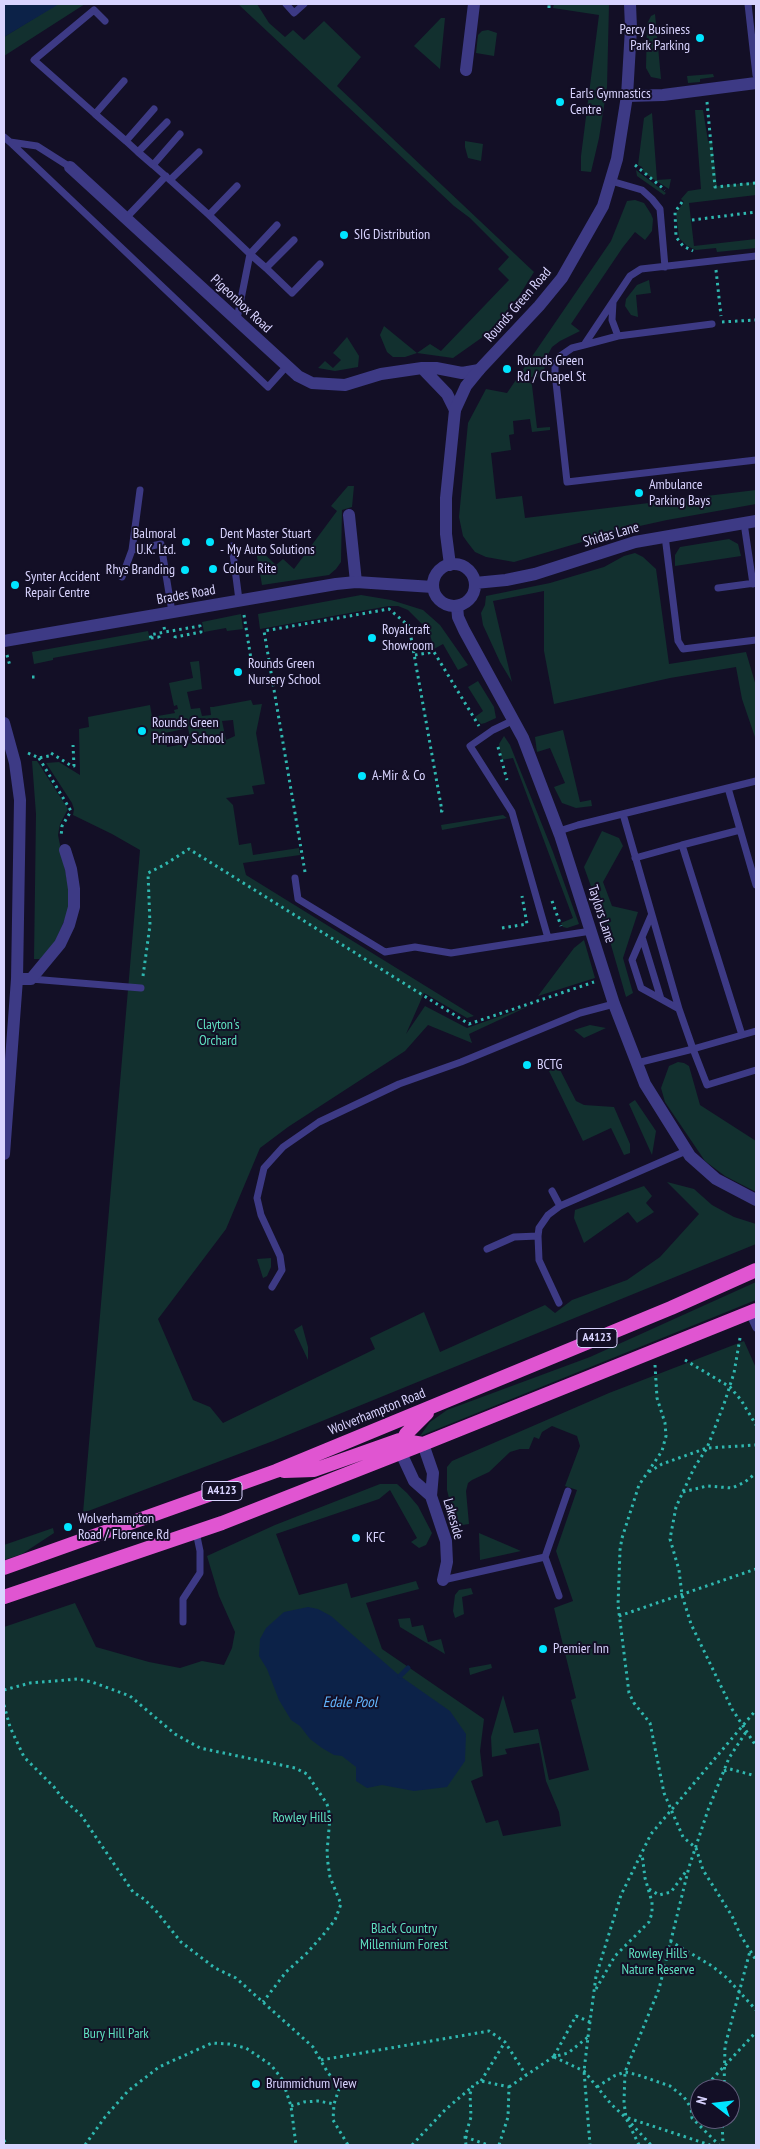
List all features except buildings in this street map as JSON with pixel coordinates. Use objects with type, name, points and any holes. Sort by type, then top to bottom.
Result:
[{"type":"highway","name":"Wolverhampton Road","points":[[4,1568],[276,1471],[671,1308],[756,1270]]},
{"type":"highway","name":"A4123","points":[[423,1444],[753,1312]]},
{"type":"highway","points":[[402,1447],[419,1419],[438,1404]]},
{"type":"highway","points":[[276,1471],[314,1470],[399,1440],[402,1447]]},
{"type":"highway","points":[[402,1447],[423,1444]]},
{"type":"highway","name":"A4123","points":[[4,1597],[196,1532],[402,1447]]},
{"type":"street","points":[[466,70],[474,4]]},
{"type":"street","name":"Rounds Green Road","points":[[450,565],[446,534],[446,498],[455,410],[463,391],[479,370],[539,306],[562,278],[603,206],[617,159],[627,96],[631,28],[630,4]]},
{"type":"street","points":[[627,96],[663,95],[756,83]]},
{"type":"street","name":"Pigeonbox Road","points":[[70,167],[237,319],[286,367],[312,383],[345,385],[381,374],[422,368],[436,368],[462,373],[479,370]]},
{"type":"street","points":[[422,368],[447,394],[455,410]]},
{"type":"street","points":[[348,515],[356,582]]},
{"type":"street","name":"Shidas Lane","points":[[475,583],[506,580],[535,574],[635,542],[750,522]]},
{"type":"street","points":[[450,565],[464,567],[470,572],[475,583],[471,597],[465,603],[456,606],[441,601],[436,596],[433,587],[437,574],[450,565]]},
{"type":"street","name":"Brades Road","points":[[5,647],[172,612],[241,605],[356,582],[433,587]]},
{"type":"street","name":"Taylors Lane","points":[[456,606],[458,617],[464,630],[523,738],[559,831],[614,1004],[645,1084],[686,1151],[716,1179],[756,1200]]},
{"type":"street","points":[[4,723],[15,763],[20,800],[17,979],[4,1154]]},
{"type":"street","points":[[17,979],[32,979],[60,944],[70,925],[74,907],[74,889],[71,869],[65,850]]},
{"type":"street","name":"Lakeside","points":[[423,1444],[433,1473],[431,1496],[446,1541],[447,1562],[443,1580]]},
{"type":"street","name":"Lakeside","points":[[402,1447],[414,1481],[431,1496]]},
{"type":"lane","points":[[286,4],[294,13],[304,4]]},
{"type":"lane","points":[[748,4],[756,75]]},
{"type":"lane","points":[[106,21],[94,10],[34,60],[168,178],[292,293],[320,264]]},
{"type":"lane","points":[[95,114],[124,81]]},
{"type":"lane","points":[[126,141],[154,110]]},
{"type":"lane","points":[[138,152],[167,122]]},
{"type":"lane","points":[[153,165],[180,134]]},
{"type":"lane","points":[[7,139],[38,146],[70,167]]},
{"type":"lane","points":[[7,139],[268,388],[286,367]]},
{"type":"lane","points":[[125,219],[168,178],[199,152]]},
{"type":"lane","points":[[611,181],[642,190],[660,209],[665,267]]},
{"type":"lane","points":[[208,215],[236,186]]},
{"type":"lane","points":[[237,319],[250,254],[278,225]]},
{"type":"lane","points":[[266,268],[294,240]]},
{"type":"lane","points":[[584,345],[630,276],[641,269],[756,256]]},
{"type":"lane","points":[[613,301],[612,320],[618,336]]},
{"type":"lane","points":[[712,324],[618,336],[584,345],[559,357],[556,364],[566,482],[756,460]]},
{"type":"lane","points":[[122,577],[132,550],[140,490]]},
{"type":"lane","points":[[718,588],[754,583],[750,522]]},
{"type":"lane","points":[[665,536],[678,641],[683,649],[756,640]]},
{"type":"lane","points":[[132,550],[162,544],[172,612]]},
{"type":"lane","points":[[232,546],[241,605]]},
{"type":"lane","points":[[514,720],[494,730],[470,746],[512,812],[548,938]]},
{"type":"lane","points":[[559,831],[756,781]]},
{"type":"lane","points":[[728,788],[756,885]]},
{"type":"lane","points":[[623,814],[634,858],[679,1009],[706,1086],[756,1070]]},
{"type":"lane","points":[[634,858],[740,830]]},
{"type":"lane","points":[[682,845],[742,1035]]},
{"type":"lane","points":[[295,878],[298,898],[385,952],[415,947],[451,953],[591,931]]},
{"type":"lane","points":[[651,916],[632,960],[642,988],[679,1009]]},
{"type":"lane","points":[[642,937],[662,999]]},
{"type":"lane","points":[[32,979],[141,988]]},
{"type":"lane","points":[[272,1286],[282,1270],[280,1256],[260,1215],[257,1198],[264,1168],[283,1147],[319,1122],[399,1084],[461,1062],[580,1013],[614,1004]]},
{"type":"lane","points":[[637,1063],[756,1031]]},
{"type":"lane","points":[[560,1303],[538,1260],[539,1228],[548,1215],[560,1206],[686,1151]]},
{"type":"lane","points":[[552,1191],[560,1206]]},
{"type":"lane","points":[[487,1249],[514,1238],[538,1236]]},
{"type":"lane","points":[[753,1312],[756,1328]]},
{"type":"lane","points":[[560,1596],[545,1557],[568,1490]]},
{"type":"lane","points":[[183,1622],[184,1599],[200,1573],[200,1551],[196,1532]]},
{"type":"lane","points":[[443,1580],[545,1557]]},
{"type":"path","points":[[706,98],[715,188],[756,183]]},
{"type":"path","points":[[635,166],[665,190]]},
{"type":"path","points":[[692,220],[756,212]]},
{"type":"path","points":[[241,605],[254,678]]},
{"type":"path","points":[[306,876],[264,630],[389,609],[409,626],[442,811],[438,811]]},
{"type":"path","points":[[164,625],[165,632]]},
{"type":"path","points":[[160,638],[151,638],[150,635],[200,626],[201,632],[175,637],[176,640]]},
{"type":"path","points":[[5,647],[10,666]]},
{"type":"path","points":[[415,655],[434,652],[479,727],[486,725]]},
{"type":"path","points":[[32,678],[36,677]]},
{"type":"path","points":[[39,758],[49,756],[51,753],[70,766],[74,766],[74,744]]},
{"type":"path","points":[[28,753],[39,758],[71,811],[64,820],[61,831],[65,850]]},
{"type":"path","points":[[141,988],[150,925],[148,873],[189,849]]},
{"type":"path","points":[[502,928],[526,924],[522,895]]},
{"type":"path","points":[[740,1338],[730,1387],[707,1448],[676,1507],[670,1539],[679,1570],[682,1595],[697,1638],[732,1709],[756,1746]]},
{"type":"path","points":[[684,1360],[730,1387],[756,1425]]},
{"type":"path","points":[[655,1364],[658,1398],[665,1423],[666,1436],[662,1451],[639,1485],[622,1538],[617,1591],[630,1693],[634,1703],[650,1723],[662,1784],[683,1837],[696,1848],[703,1870],[732,1916],[756,1960]]},
{"type":"path","points":[[648,1472],[662,1464],[707,1448],[756,1445]]},
{"type":"path","points":[[683,1492],[707,1486],[732,1488],[745,1482],[756,1473]]},
{"type":"path","points":[[619,1616],[756,1569]]},
{"type":"path","points":[[4,1690],[30,1683],[78,1679],[92,1682],[130,1696],[175,1734],[195,1746],[212,1752],[295,1768],[306,1774],[327,1804],[330,1817],[327,1852],[328,1864],[330,1877],[341,1904],[335,1920],[307,1954],[281,1978],[263,2002]]},
{"type":"path","points":[[4,1705],[10,1728],[24,1756],[54,1786],[63,1799],[81,1815],[133,1892],[144,1899],[156,1911],[181,1942],[216,1968],[236,1978],[308,2040],[328,2073],[340,2086],[334,2104],[333,2120],[348,2145]]},
{"type":"path","points":[[590,2145],[584,2071],[588,2037],[596,1976],[621,1896],[650,1834],[756,1710]]},
{"type":"path","points":[[638,2145],[626,2118],[624,2102],[625,2072],[659,1989],[689,1867],[723,1771],[746,1732]]},
{"type":"path","points":[[723,1771],[730,1769],[756,1776]]},
{"type":"path","points":[[594,1995],[599,1982],[616,1956],[649,1922],[652,1913],[649,1889],[642,1861],[642,1851]]},
{"type":"path","points":[[649,1889],[659,1895],[671,1892],[689,1867]]},
{"type":"path","points":[[670,1941],[712,1966],[741,1992],[756,2010]]},
{"type":"path","points":[[724,2079],[725,2046],[741,1992],[750,1950]]},
{"type":"path","points":[[554,2056],[576,2016],[590,2022]]},
{"type":"path","points":[[321,2060],[489,2031],[505,2042],[526,2075]]},
{"type":"path","points":[[713,2079],[756,2032]]},
{"type":"path","points":[[481,2081],[509,2087],[554,2056],[568,2053],[588,2037]]},
{"type":"path","points":[[412,2145],[445,2110],[473,2085],[481,2081],[505,2042]]},
{"type":"path","points":[[85,2145],[105,2116],[128,2091],[160,2067],[212,2043],[246,2048],[272,2066],[282,2079],[291,2106],[296,2145]]},
{"type":"path","points":[[554,2056],[584,2071],[611,2104],[651,2145]]},
{"type":"path","points":[[597,2087],[608,2079],[625,2072],[654,2079],[670,2086],[684,2097],[690,2106]]},
{"type":"path","points":[[466,2145],[465,2137],[471,2117],[470,2094],[473,2085]]},
{"type":"path","points":[[499,2145],[508,2117],[509,2087]]},
{"type":"path","points":[[291,2106],[304,2102],[318,2101],[334,2104]]},
{"type":"path","points":[[626,2118],[710,2145]]},
{"type":"path","points":[[703,2129],[719,2145]]},
{"type":"path","points":[[722,2129],[723,2145]]},
{"type":"path","points":[[465,2137],[488,2145]]},
{"type":"path","points":[[4,2140],[6,2145]]},
{"type":"green space","points":[[57,4],[85,4],[4,56],[4,37]]},
{"type":"green space","points":[[238,4],[257,4],[269,23],[285,37],[293,30],[304,40],[324,21],[361,57],[337,86],[534,272],[519,296],[487,334],[453,358],[417,353],[430,344],[441,351],[509,280],[498,269],[509,257],[470,218],[454,206]]},
{"type":"green space","points":[[554,4],[609,4],[607,87],[599,138],[591,172],[581,171],[581,156],[599,15],[553,8]]},
{"type":"green space","points":[[655,14],[661,79],[651,77],[646,68],[647,24],[651,16]]},
{"type":"green space","points":[[441,18],[445,18],[440,69],[414,46]]},
{"type":"green space","points":[[488,30],[497,33],[494,56],[476,53],[478,35],[482,31]]},
{"type":"green space","points":[[713,74],[714,77],[700,79],[700,82],[688,83],[687,76]]},
{"type":"green space","points":[[695,110],[703,110],[708,141],[712,141],[717,186],[756,182],[756,195],[689,203],[694,246],[756,239],[756,248],[717,252],[716,248],[696,250],[687,246],[679,238],[676,213],[684,202],[681,199],[688,191],[701,189]]},
{"type":"green space","points":[[652,113],[657,180],[671,179],[669,189],[644,173],[642,167],[638,165],[644,118]]},
{"type":"green space","points":[[465,141],[483,144],[481,161],[468,158]]},
{"type":"green space","points":[[636,170],[666,193],[664,195],[637,176]]},
{"type":"green space","points":[[635,200],[644,203],[651,214],[653,219],[652,231],[645,240],[635,232],[571,324],[580,331],[552,347],[545,360],[544,376],[531,377],[537,428],[550,427],[550,430],[532,432],[530,419],[513,421],[514,434],[509,435],[511,450],[491,453],[496,499],[522,496],[525,518],[756,490],[756,504],[626,529],[514,562],[486,557],[475,552],[463,536],[459,517],[468,423],[486,389],[507,393],[611,241],[627,201]]},
{"type":"green space","points":[[649,280],[651,293],[636,295],[638,317],[631,315],[625,306],[626,299],[637,285]]},
{"type":"green space","points":[[384,326],[417,353],[405,357],[393,357],[387,352],[380,335]]},
{"type":"green space","points":[[347,337],[359,356],[358,367],[335,371],[318,368],[325,361],[333,368],[341,360],[333,353]]},
{"type":"green space","points":[[348,486],[354,486],[352,507],[342,510],[341,562],[336,569],[329,575],[262,585],[255,545],[276,565],[283,559],[294,569],[337,511],[331,506]]},
{"type":"green space","points":[[729,539],[738,544],[741,556],[675,566],[675,555],[680,547]]},
{"type":"green space","points":[[635,553],[643,557],[656,569],[669,664],[746,652],[756,686],[756,740],[742,699],[736,667],[670,678],[554,704],[544,651],[544,591],[493,601],[512,682],[500,662],[483,625],[481,613],[485,605],[486,596],[550,583],[604,567],[624,556]]},
{"type":"green space","points":[[361,595],[391,600],[423,610],[440,625],[468,665],[458,670],[443,644],[434,649],[429,631],[408,610],[398,606],[260,629],[258,614]]},
{"type":"green space","points":[[241,614],[243,629],[227,631],[226,628],[204,632],[202,622]]},
{"type":"green space","points":[[148,631],[150,640],[53,658],[53,660],[34,664],[32,652]]},
{"type":"green space","name":"Clayton's Orchard","points":[[199,661],[202,689],[187,692],[191,709],[200,708],[202,716],[211,715],[210,707],[251,700],[253,705],[262,704],[256,733],[265,784],[252,786],[254,794],[226,798],[233,805],[239,845],[251,843],[253,855],[299,848],[300,855],[243,863],[246,875],[474,1016],[467,1018],[424,993],[406,1034],[425,1006],[467,1028],[529,1006],[469,1034],[472,1043],[428,1025],[405,1051],[288,1127],[260,1148],[226,1229],[158,1319],[193,1400],[210,1407],[223,1423],[375,1349],[370,1338],[424,1312],[440,1352],[545,1305],[555,1313],[572,1300],[627,1280],[660,1257],[699,1214],[667,1182],[694,1189],[712,1205],[734,1217],[756,1224],[756,1244],[273,1441],[83,1513],[140,850],[73,815],[72,803],[46,763],[59,762],[80,775],[79,729],[89,727],[88,717],[150,705],[152,717],[175,713],[174,710],[178,709],[177,705],[174,706],[169,683],[193,678],[190,662]],"holes":[[[233,720],[235,736],[226,740],[222,721]],[[188,728],[191,743],[167,747],[165,733]]]},
{"type":"green space","points":[[478,681],[494,707],[496,718],[481,724],[475,717],[483,711],[468,687]]},
{"type":"green space","points":[[563,730],[580,802],[591,800],[592,806],[576,808],[562,803],[554,787],[565,783],[550,748],[537,752],[535,737]]},
{"type":"green space","points":[[504,736],[510,745],[553,852],[579,924],[567,928],[563,927],[561,923],[573,918],[513,758],[502,760],[499,744]]},
{"type":"green space","points":[[32,761],[37,761],[68,809],[60,824],[58,835],[69,889],[68,912],[54,944],[40,959],[34,959],[36,814]]},
{"type":"green space","points":[[503,815],[507,818],[442,830],[441,825]]},
{"type":"green space","points":[[602,831],[619,838],[623,846],[603,882],[612,906],[638,912],[623,958],[633,993],[626,997],[607,931],[584,867]]},
{"type":"green space","points":[[584,940],[595,978],[538,996],[574,948]]},
{"type":"green space","points":[[590,1025],[606,1028],[584,1038],[574,1030]]},
{"type":"green space","points":[[678,1062],[689,1066],[700,1105],[756,1141],[756,1192],[725,1176],[705,1161],[665,1102],[661,1088],[669,1066]]},
{"type":"green space","points":[[558,1066],[576,1101],[584,1105],[614,1107],[630,1144],[630,1153],[624,1155],[611,1128],[583,1141],[549,1071]]},
{"type":"green space","points":[[635,1100],[656,1131],[652,1155],[629,1104]]},
{"type":"green space","points":[[644,1186],[652,1196],[646,1203],[654,1212],[637,1223],[628,1212],[584,1243],[574,1218],[575,1210]]},
{"type":"green space","points":[[271,1258],[271,1267],[267,1276],[263,1278],[257,1259]]},
{"type":"green space","points":[[756,1282],[756,1300],[420,1436],[430,1422],[447,1410],[590,1357]]},
{"type":"green space","points":[[302,1325],[308,1347],[308,1360],[294,1330]]},
{"type":"green space","name":"Rowley Hills","points":[[744,1341],[756,1368],[756,2145],[4,2145],[4,1627],[75,1603],[96,1647],[149,1662],[180,1668],[202,1661],[224,1665],[232,1648],[235,1632],[219,1596],[207,1556],[275,1525],[380,1484],[397,1484],[418,1506],[432,1533],[426,1545],[419,1548],[411,1542],[417,1538],[390,1490],[379,1499],[276,1534],[299,1595],[347,1583],[351,1598],[416,1581],[419,1589],[366,1603],[382,1649],[484,1719],[480,1751],[483,1776],[471,1781],[486,1823],[498,1820],[503,1836],[561,1826],[559,1812],[546,1781],[539,1743],[505,1749],[507,1754],[492,1757],[491,1737],[503,1695],[514,1733],[538,1729],[549,1780],[589,1770],[571,1700],[576,1698],[554,1608],[573,1601],[556,1551],[577,1490],[565,1486],[580,1446],[577,1436],[552,1426],[542,1432],[539,1439],[534,1437],[529,1449],[510,1452],[489,1472],[468,1483],[466,1491],[469,1524],[456,1526],[447,1490],[447,1467],[452,1461],[609,1393]]},
{"type":"green space","points":[[53,1528],[54,1533],[22,1554],[4,1560],[4,1545]]},
{"type":"green space","points":[[479,1533],[521,1551],[480,1560]]},
{"type":"green space","points":[[471,1588],[473,1594],[462,1597],[464,1614],[455,1618],[453,1611],[455,1595],[459,1590]]},
{"type":"green space","points":[[410,1618],[412,1627],[423,1625],[428,1642],[441,1639],[445,1654],[400,1627],[398,1619]]},
{"type":"green space","points":[[491,1664],[492,1668],[470,1675],[469,1668]]},
{"type":"water","points":[[4,4],[59,4],[4,37]]},
{"type":"water","name":"Edale Pool","points":[[308,1607],[318,1609],[331,1616],[400,1676],[450,1711],[466,1734],[465,1761],[447,1787],[414,1791],[382,1785],[367,1788],[356,1781],[356,1767],[342,1756],[334,1755],[322,1748],[310,1739],[300,1726],[291,1720],[279,1700],[267,1669],[259,1656],[260,1639],[266,1628],[284,1612]]},
{"type":"waterway","points":[[400,1676],[408,1668]]},
{"type":"place","name":"Percy Business Park Parking","points":[[700,38]]},
{"type":"place","name":"Earls Gymnastics Centre","points":[[560,102]]},
{"type":"place","name":"SIG Distribution","points":[[344,235]]},
{"type":"place","name":"Rounds Green Rd / Chapel St","points":[[507,369]]},
{"type":"place","name":"Ambulance Parking Bays","points":[[639,493]]},
{"type":"place","name":"Balmoral U.K. Ltd.","points":[[186,542]]},
{"type":"place","name":"Dent Master Stuart - My Auto Solutions","points":[[210,542]]},
{"type":"place","name":"Colour Rite","points":[[213,569]]},
{"type":"place","name":"Rhys Branding","points":[[185,570]]},
{"type":"place","name":"Synter Accident Repair Centre","points":[[15,585]]},
{"type":"place","name":"Royalcraft Showroom","points":[[372,638]]},
{"type":"place","name":"Rounds Green Nursery School","points":[[238,672]]},
{"type":"place","name":"Rounds Green Primary School","points":[[142,731]]},
{"type":"place","name":"A-Mir & Co","points":[[362,776]]},
{"type":"place","name":"BCTG","points":[[527,1065]]},
{"type":"place","name":"Wolverhampton Road / Florence Rd","points":[[68,1527]]},
{"type":"place","name":"KFC","points":[[356,1538]]},
{"type":"place","name":"Premier Inn","points":[[543,1649]]},
{"type":"place","name":"Brummichum View","points":[[256,2084]]},
{"type":"park label","name":"Black Country Millennium Forest","points":[[404,1938]]},
{"type":"park label","name":"Rowley Hills Nature Reserve","points":[[658,1962]]},
{"type":"park label","name":"Bury Hill Park","points":[[116,2034]]}]
